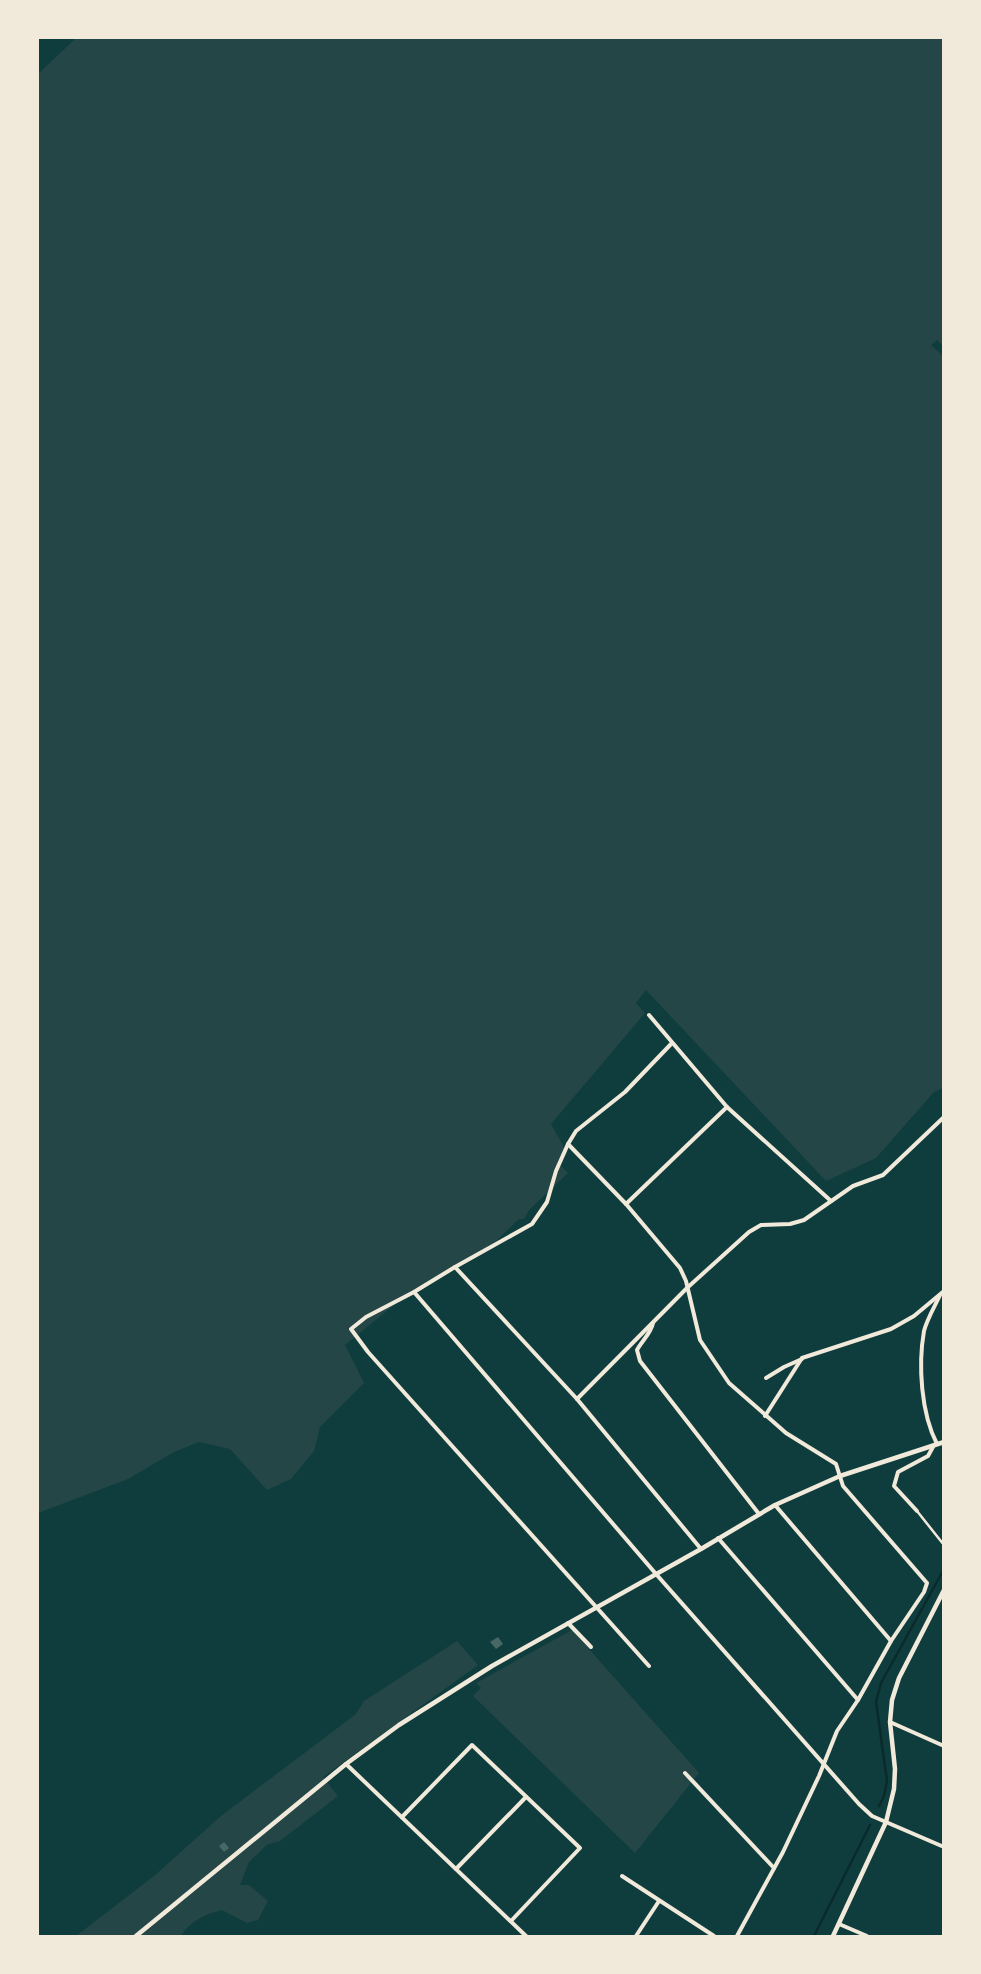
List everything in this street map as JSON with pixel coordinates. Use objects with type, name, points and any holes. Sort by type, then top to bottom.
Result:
[{"type":"street","points":[[649,1015],[727,1107],[831,1200]]},
{"type":"street","points":[[649,1666],[368,1352],[351,1329],[366,1317],[414,1292],[455,1266],[532,1224],[547,1202],[556,1170],[576,1131],[624,1092],[672,1043]]},
{"type":"street","points":[[626,1204],[727,1107]]},
{"type":"street","points":[[577,1399],[687,1288],[754,1228],[766,1224],[798,1223],[808,1218],[853,1186],[886,1172],[943,1119]]},
{"type":"street","points":[[568,1144],[626,1204],[679,1266],[687,1288],[700,1340],[730,1383],[786,1434],[836,1464],[843,1486],[927,1583],[924,1592],[891,1641],[858,1700],[837,1731],[819,1776],[774,1868],[737,1936]]},
{"type":"street","points":[[455,1266],[577,1399],[701,1549]]},
{"type":"street","points":[[944,1291],[924,1330],[922,1376],[925,1412],[935,1445],[928,1456],[898,1472],[894,1486],[944,1544]]},
{"type":"street","points":[[414,1292],[656,1574],[860,1804],[872,1816],[944,1847]]},
{"type":"street","points":[[766,1378],[802,1358],[890,1329],[914,1316],[933,1298],[940,1296]]},
{"type":"street","points":[[654,1321],[652,1330],[643,1339],[637,1350],[640,1361],[759,1514]]},
{"type":"street","points":[[765,1416],[802,1358]]},
{"type":"street","points":[[136,1936],[346,1764],[399,1725],[504,1659],[701,1549],[775,1504],[840,1476],[944,1442]]},
{"type":"street","points":[[775,1504],[891,1641]]},
{"type":"street","points":[[718,1538],[858,1700]]},
{"type":"street","points":[[833,1936],[886,1822],[894,1789],[895,1769],[890,1722],[892,1700],[899,1678],[944,1590]]},
{"type":"street","points":[[568,1623],[591,1647]]},
{"type":"street","points":[[890,1722],[944,1746]]},
{"type":"street","points":[[402,1817],[472,1745],[580,1848],[511,1922]]},
{"type":"street","points":[[346,1764],[526,1936]]},
{"type":"street","points":[[686,1773],[774,1868]]},
{"type":"street","points":[[456,1869],[526,1797]]},
{"type":"street","points":[[622,1876],[714,1936]]},
{"type":"street","points":[[636,1936],[659,1901]]},
{"type":"street","points":[[839,1924],[867,1936]]},
{"type":"shaded area","points":[[76,38],[943,38],[943,346],[937,340],[931,345],[944,357],[943,1088],[934,1092],[876,1158],[826,1181],[646,990],[636,1003],[645,1013],[551,1124],[566,1151],[557,1162],[568,1173],[529,1210],[524,1219],[519,1219],[496,1241],[404,1297],[345,1345],[364,1383],[320,1427],[314,1451],[291,1479],[267,1490],[230,1449],[199,1442],[174,1452],[128,1479],[38,1513],[38,74]]},
{"type":"shaded area","points":[[572,1630],[699,1773],[635,1853],[473,1696],[481,1688],[476,1683]]},
{"type":"shaded area","points":[[457,1641],[478,1665],[323,1777],[338,1796],[280,1841],[268,1844],[249,1862],[240,1885],[249,1885],[268,1901],[258,1920],[247,1923],[222,1910],[198,1919],[181,1936],[76,1936],[154,1876],[221,1816],[356,1714],[364,1701]]},
{"type":"building","points":[[498,1637],[503,1644],[496,1649],[490,1642]]},
{"type":"building","points":[[224,1842],[229,1848],[224,1852],[219,1846]]},
{"type":"waterway","points":[[879,1806],[884,1796],[887,1781],[876,1702],[881,1683],[944,1569]]},
{"type":"waterway","points":[[814,1936],[870,1825]]}]
